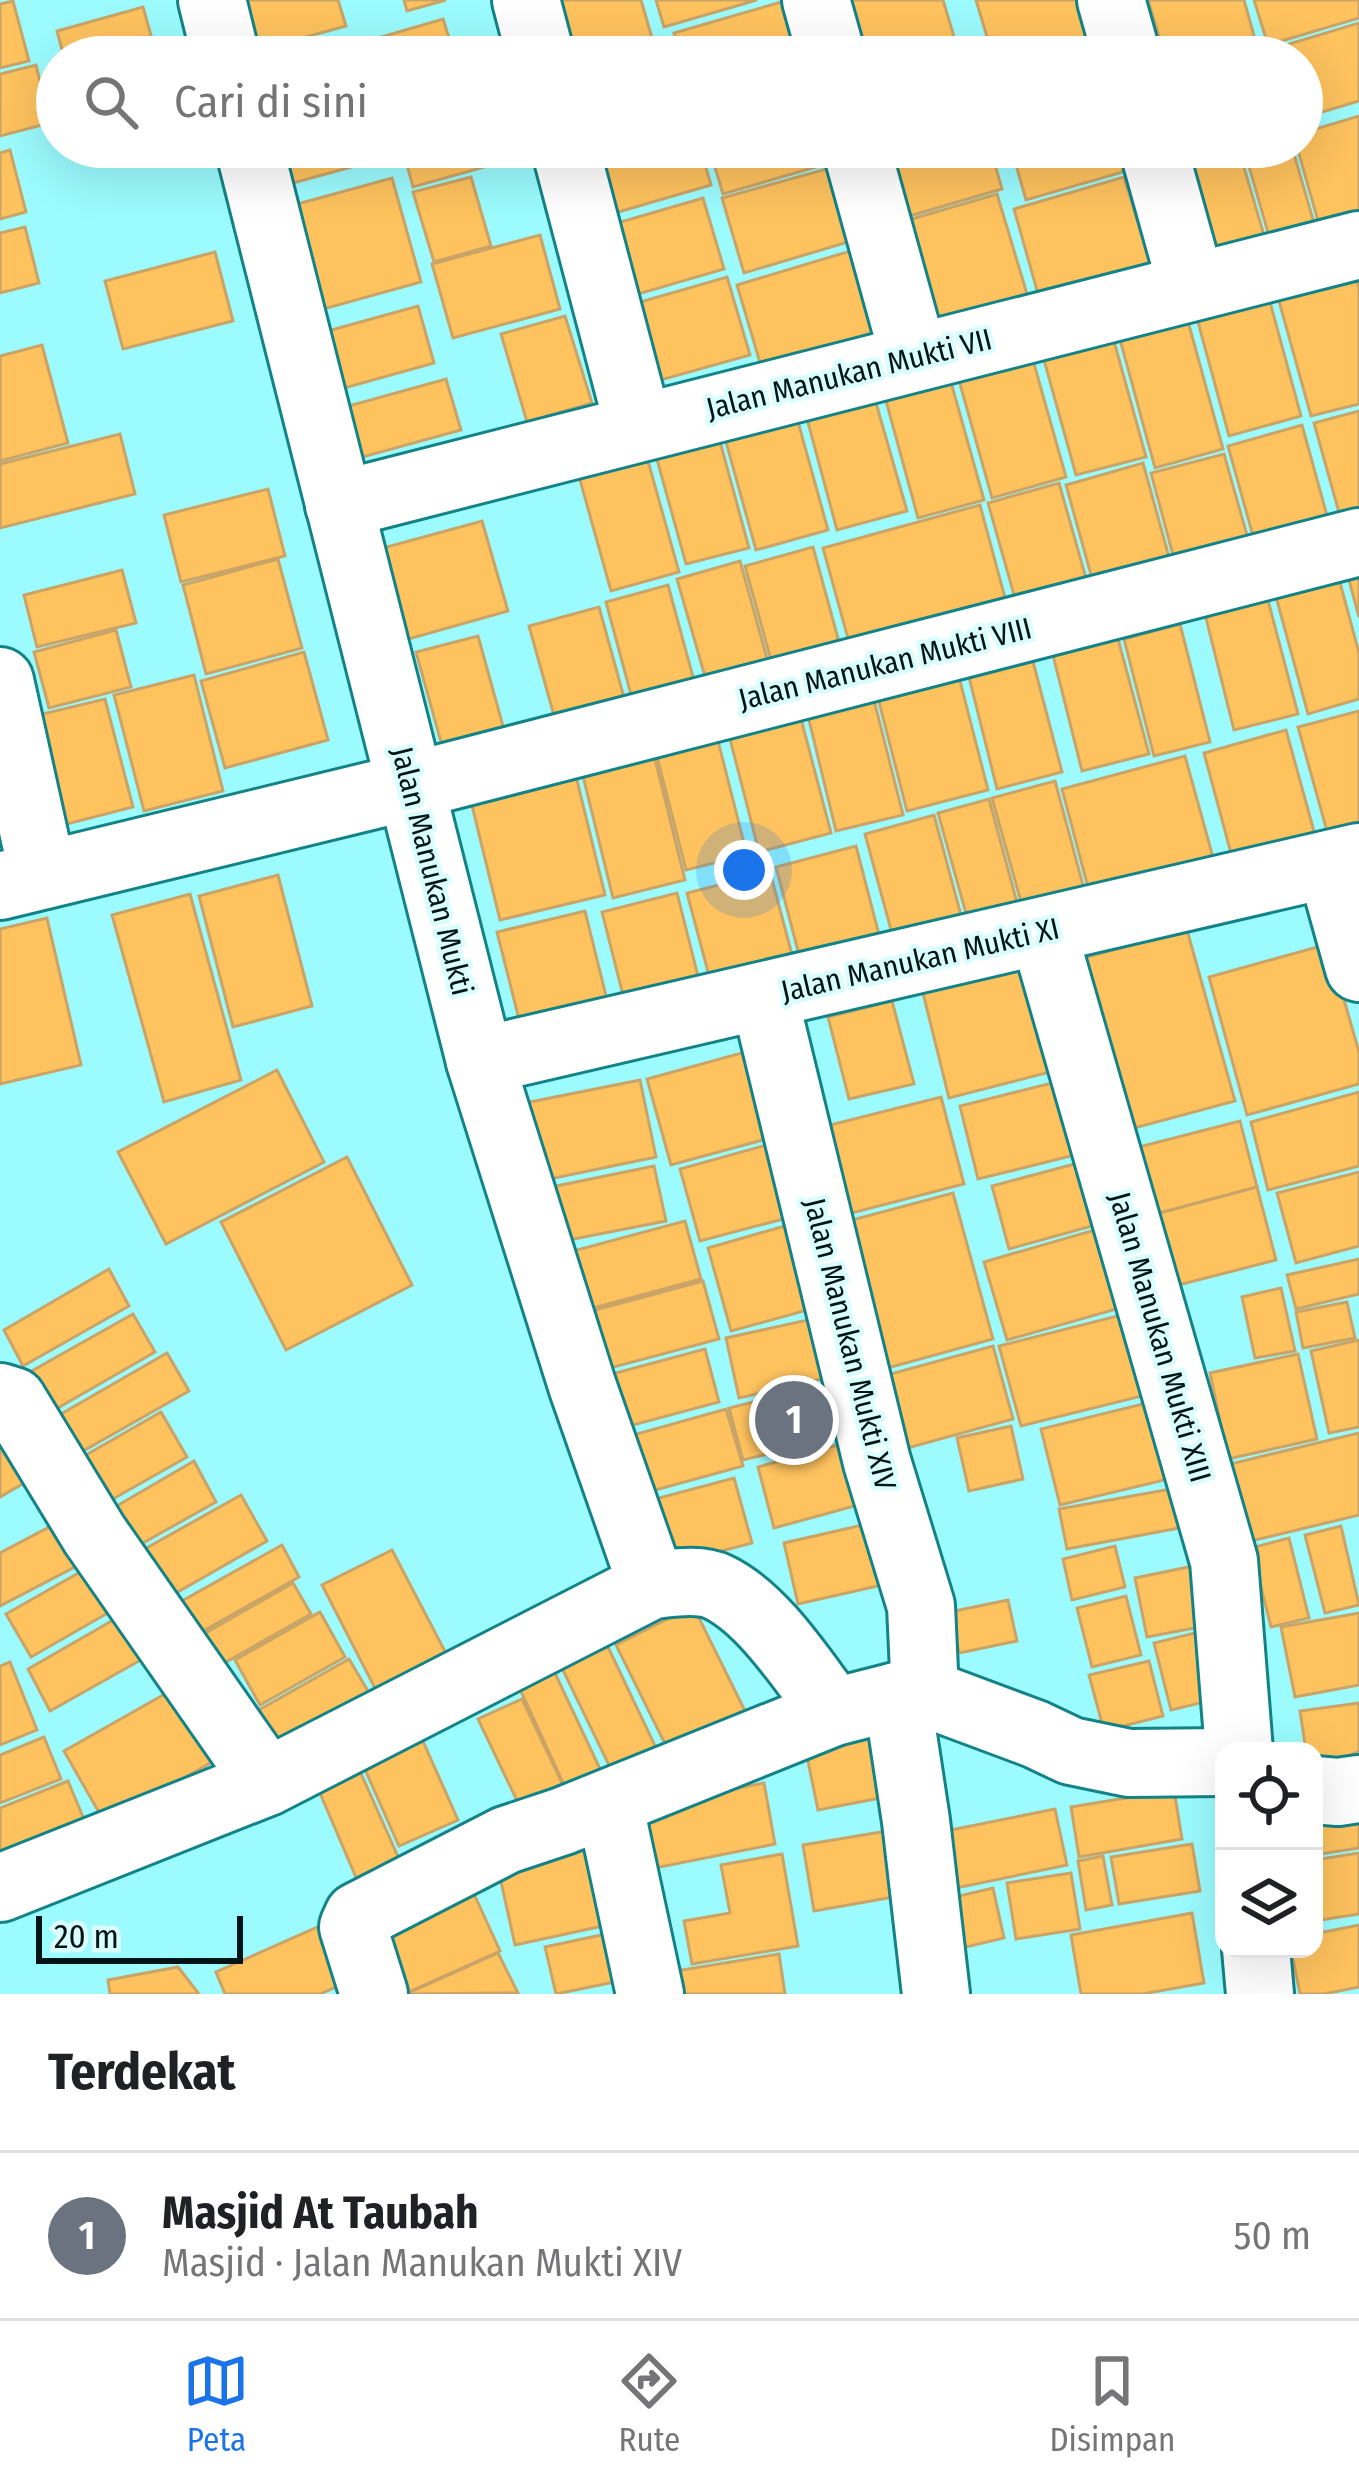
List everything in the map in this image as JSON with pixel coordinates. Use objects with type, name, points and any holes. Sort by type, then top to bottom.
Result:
[{"type":"street","points":[[212,0],[221,36]]},
{"type":"street","points":[[526,0],[535,36]]},
{"type":"street","points":[[816,0],[826,36]]},
{"type":"street","points":[[1111,0],[1121,36]]},
{"type":"street","name":"Jalan Manukan Mukti","points":[[254,168],[480,1061],[582,1384],[652,1585]]},
{"type":"street","points":[[571,168],[639,428]]},
{"type":"street","points":[[862,168],[914,357]]},
{"type":"street","points":[[1159,168],[1192,287]]},
{"type":"street","name":"Jalan Manukan Mukti VII","points":[[339,505],[1359,245]]},
{"type":"street","name":"Jalan Manukan Mukti VIII","points":[[21,881],[411,786],[1359,542]]},
{"type":"street","points":[[0,681],[21,881]]},
{"type":"street","points":[[1344,861],[1359,968]]},
{"type":"street","name":"Jalan Manukan Mukti XI","points":[[480,1061],[1344,861]]},
{"type":"street","name":"Jalan Manukan Mukti XIII","points":[[1043,931],[1224,1561],[1238,1742]]},
{"type":"street","name":"Jalan Manukan Mukti XIV","points":[[764,996],[877,1462],[921,1606],[911,1694],[916,1821],[936,1994]]},
{"type":"street","points":[[0,1397],[14,1402],[94,1534],[267,1783]]},
{"type":"street","points":[[0,1888],[267,1783],[652,1585],[696,1582],[717,1586],[774,1633],[834,1712]]},
{"type":"street","points":[[374,1994],[353,1927],[358,1916],[506,1840],[834,1712],[911,1694],[1035,1734],[1070,1751],[1130,1763],[1215,1762]]},
{"type":"street","points":[[1323,1791],[1359,1789]]},
{"type":"street","points":[[609,1803],[650,1994]]},
{"type":"street","points":[[1257,1958],[1260,1994]]},
{"type":"building","points":[[230,0],[338,0],[346,26],[310,36],[239,36]]},
{"type":"building","points":[[404,0],[446,0],[407,11]]},
{"type":"building","points":[[534,0],[641,0],[651,36],[545,36]]},
{"type":"building","points":[[656,0],[757,0],[664,27]]},
{"type":"building","points":[[788,0],[802,36],[675,36]]},
{"type":"building","points":[[824,0],[943,0],[954,36],[835,36]]},
{"type":"building","points":[[976,0],[1084,0],[1094,36],[987,36]]},
{"type":"building","points":[[1148,0],[1244,0],[1254,36],[1159,36]]},
{"type":"building","points":[[1254,0],[1359,0],[1359,18],[1298,36],[1265,36]]},
{"type":"building","points":[[13,1],[29,61],[0,68],[0,4]]},
{"type":"building","points":[[143,7],[151,36],[58,36],[57,31]]},
{"type":"building","points":[[443,19],[448,36],[385,36]]},
{"type":"building","points":[[1359,23],[1359,101],[1323,112],[1323,36],[1316,36]]},
{"type":"building","points":[[36,65],[36,127],[0,136],[0,74]]},
{"type":"building","points":[[1359,116],[1359,224],[1322,235],[1303,168],[1323,168],[1323,127]]},
{"type":"building","points":[[10,150],[26,212],[0,219],[0,153]]},
{"type":"building","points":[[270,168],[348,168],[275,188]]},
{"type":"building","points":[[408,168],[481,168],[413,187]]},
{"type":"building","points":[[590,168],[706,168],[711,185],[591,220]]},
{"type":"building","points":[[715,168],[812,168],[723,194]]},
{"type":"building","points":[[838,168],[858,239],[744,273],[722,198]]},
{"type":"building","points":[[891,168],[996,168],[1002,189],[896,220]]},
{"type":"building","points":[[1017,168],[1133,168],[1133,169],[1026,200]]},
{"type":"building","points":[[1185,168],[1244,168],[1268,249],[1214,264]]},
{"type":"building","points":[[1249,168],[1298,168],[1318,237],[1273,250]]},
{"type":"building","points":[[471,177],[491,246],[434,262],[413,192]]},
{"type":"building","points":[[1124,177],[1154,275],[1042,308],[1014,209]]},
{"type":"building","points":[[392,178],[421,282],[320,310],[290,206]]},
{"type":"building","points":[[997,194],[1030,304],[924,335],[891,225]]},
{"type":"building","points":[[703,198],[724,269],[621,299],[600,228]]},
{"type":"building","points":[[25,227],[39,283],[0,293],[0,233]]},
{"type":"building","points":[[540,235],[560,309],[453,338],[432,264]]},
{"type":"building","points":[[857,249],[881,330],[761,366],[737,285]]},
{"type":"building","points":[[215,252],[233,321],[123,349],[105,281]]},
{"type":"building","points":[[1355,273],[1359,404],[1311,416],[1277,294]]},
{"type":"building","points":[[727,277],[750,355],[632,388],[609,311]]},
{"type":"building","points":[[1264,280],[1301,416],[1229,436],[1192,300]]},
{"type":"building","points":[[1183,303],[1223,449],[1155,468],[1115,321]]},
{"type":"building","points":[[418,306],[434,363],[341,389],[324,332]]},
{"type":"building","points":[[565,316],[592,403],[527,422],[501,334]]},
{"type":"building","points":[[1109,323],[1146,457],[1076,475],[1039,342]]},
{"type":"building","points":[[42,345],[68,443],[0,461],[0,356]]},
{"type":"building","points":[[1029,346],[1066,477],[992,498],[955,366]]},
{"type":"building","points":[[947,368],[984,500],[918,518],[882,386]]},
{"type":"building","points":[[446,379],[461,430],[359,458],[345,407]]},
{"type":"building","points":[[874,396],[907,511],[837,530],[806,415]]},
{"type":"building","points":[[795,411],[828,530],[756,550],[723,431]]},
{"type":"building","points":[[1359,411],[1359,530],[1345,534],[1314,423]]},
{"type":"building","points":[[1302,425],[1334,541],[1260,561],[1228,446]]},
{"type":"building","points":[[716,427],[749,548],[686,564],[653,445]]},
{"type":"building","points":[[120,434],[135,494],[0,528],[0,464]]},
{"type":"building","points":[[643,443],[679,572],[611,591],[575,462]]},
{"type":"building","points":[[1224,454],[1254,560],[1180,581],[1151,473]]},
{"type":"building","points":[[1143,463],[1175,579],[1098,600],[1066,485]]},
{"type":"building","points":[[1059,483],[1091,596],[1020,616],[988,503]]},
{"type":"building","points":[[268,489],[285,556],[181,582],[164,515]]},
{"type":"building","points":[[980,505],[1011,620],[855,664],[823,548]]},
{"type":"building","points":[[482,521],[508,611],[398,642],[372,551]]},
{"type":"building","points":[[813,547],[845,664],[777,682],[745,566]]},
{"type":"building","points":[[278,559],[302,648],[206,674],[183,585]]},
{"type":"building","points":[[740,561],[768,662],[706,680],[677,579]]},
{"type":"building","points":[[1359,565],[1359,617],[1346,569]]},
{"type":"building","points":[[122,570],[136,623],[37,647],[24,595]]},
{"type":"building","points":[[1338,575],[1359,653],[1359,699],[1308,714],[1275,593]]},
{"type":"building","points":[[668,585],[696,688],[634,706],[606,602]]},
{"type":"building","points":[[1265,589],[1298,714],[1234,730],[1203,606]]},
{"type":"building","points":[[599,607],[628,712],[558,730],[529,626]]},
{"type":"building","points":[[1180,624],[1210,742],[1154,756],[1124,639]]},
{"type":"building","points":[[116,630],[131,687],[49,708],[34,652]]},
{"type":"building","points":[[478,636],[506,737],[444,753],[416,652]]},
{"type":"building","points":[[1118,639],[1149,754],[1082,771],[1053,655]]},
{"type":"building","points":[[304,652],[328,740],[225,768],[201,681]]},
{"type":"building","points":[[1031,654],[1062,772],[997,789],[967,669]]},
{"type":"building","points":[[958,673],[988,790],[907,811],[877,694]]},
{"type":"building","points":[[194,675],[223,791],[144,811],[114,695]]},
{"type":"building","points":[[105,699],[133,807],[63,825],[34,716]]},
{"type":"building","points":[[874,700],[903,815],[836,831],[808,716]]},
{"type":"building","points":[[1359,711],[1359,834],[1330,842],[1298,727]]},
{"type":"building","points":[[800,715],[831,833],[759,852],[729,735]]},
{"type":"building","points":[[715,729],[747,855],[686,870],[654,745]]},
{"type":"building","points":[[1286,730],[1315,835],[1232,857],[1204,753]]},
{"type":"building","points":[[1185,756],[1214,861],[1090,895],[1062,789]]},
{"type":"building","points":[[655,759],[685,880],[613,898],[583,776]]},
{"type":"building","points":[[572,760],[605,895],[500,920],[467,785]]},
{"type":"building","points":[[1055,781],[1085,893],[1023,909],[992,798]]},
{"type":"building","points":[[989,799],[1019,910],[969,924],[938,813]]},
{"type":"building","points":[[934,815],[966,934],[897,952],[865,834]]},
{"type":"building","points":[[856,846],[884,954],[804,974],[776,867]]},
{"type":"building","points":[[770,872],[795,966],[712,987],[687,893]]},
{"type":"building","points":[[278,875],[312,1006],[233,1027],[199,896]]},
{"type":"building","points":[[677,893],[701,988],[626,1007],[602,912]]},
{"type":"building","points":[[190,894],[241,1080],[164,1102],[112,915]]},
{"type":"building","points":[[585,911],[611,1016],[524,1039],[497,932]]},
{"type":"building","points":[[47,918],[81,1065],[0,1084],[0,929]]},
{"type":"building","points":[[1187,930],[1235,1101],[1127,1130],[1080,959]]},
{"type":"building","points":[[1328,944],[1359,1052],[1359,1084],[1247,1115],[1209,977]]},
{"type":"building","points":[[1023,968],[1050,1072],[949,1098],[923,993]]},
{"type":"building","points":[[892,1001],[914,1084],[849,1099],[828,1017]]},
{"type":"building","points":[[745,1052],[770,1138],[671,1165],[647,1079]]},
{"type":"building","points":[[277,1070],[324,1162],[166,1244],[118,1152]]},
{"type":"building","points":[[1068,1079],[1087,1152],[978,1179],[960,1106]]},
{"type":"building","points":[[640,1080],[656,1157],[535,1182],[520,1104]]},
{"type":"building","points":[[1359,1092],[1359,1166],[1268,1190],[1251,1122]]},
{"type":"building","points":[[941,1097],[964,1184],[848,1214],[826,1126]]},
{"type":"building","points":[[1240,1121],[1257,1187],[1141,1218],[1123,1151]]},
{"type":"building","points":[[781,1141],[802,1214],[700,1241],[680,1169]]},
{"type":"building","points":[[347,1157],[412,1285],[286,1350],[221,1222]]},
{"type":"building","points":[[1093,1159],[1110,1221],[1009,1249],[992,1186]]},
{"type":"building","points":[[654,1166],[666,1221],[543,1245],[532,1191]]},
{"type":"building","points":[[1359,1172],[1359,1246],[1296,1263],[1277,1193]]},
{"type":"building","points":[[1257,1187],[1276,1260],[1159,1290],[1141,1218]]},
{"type":"building","points":[[953,1193],[993,1339],[877,1371],[837,1224]]},
{"type":"building","points":[[685,1221],[701,1279],[590,1309],[573,1251]]},
{"type":"building","points":[[802,1221],[826,1305],[731,1331],[708,1248]]},
{"type":"building","points":[[1105,1227],[1127,1306],[1007,1340],[984,1262]]},
{"type":"building","points":[[1359,1259],[1359,1294],[1296,1309],[1287,1275]]},
{"type":"building","points":[[109,1269],[129,1306],[23,1366],[4,1330]]},
{"type":"building","points":[[703,1281],[719,1339],[610,1368],[595,1310]]},
{"type":"building","points":[[1281,1288],[1295,1351],[1255,1358],[1242,1297]]},
{"type":"building","points":[[1347,1302],[1355,1338],[1303,1348],[1296,1312]]},
{"type":"building","points":[[1137,1311],[1158,1392],[1021,1426],[999,1346]]},
{"type":"building","points":[[133,1314],[155,1352],[44,1416],[21,1377]]},
{"type":"building","points":[[826,1316],[839,1375],[739,1398],[726,1338]]},
{"type":"building","points":[[1359,1340],[1359,1427],[1329,1433],[1311,1351]]},
{"type":"building","points":[[993,1346],[1013,1419],[893,1452],[872,1379]]},
{"type":"building","points":[[705,1349],[719,1402],[622,1428],[608,1375]]},
{"type":"building","points":[[167,1353],[189,1391],[69,1459],[47,1422]]},
{"type":"building","points":[[1298,1354],[1317,1439],[1228,1459],[1210,1373]]},
{"type":"building","points":[[845,1379],[858,1432],[743,1460],[729,1408]]},
{"type":"building","points":[[1159,1400],[1177,1477],[1060,1505],[1041,1429]]},
{"type":"building","points":[[726,1409],[743,1466],[641,1494],[626,1437]]},
{"type":"building","points":[[161,1412],[187,1457],[97,1508],[72,1463]]},
{"type":"building","points":[[1011,1426],[1023,1479],[969,1491],[957,1438]]},
{"type":"building","points":[[1359,1433],[1359,1515],[1247,1542],[1230,1464]]},
{"type":"building","points":[[0,1434],[26,1482],[0,1497]]},
{"type":"building","points":[[852,1441],[869,1502],[774,1528],[758,1467]]},
{"type":"building","points":[[194,1461],[216,1502],[125,1553],[103,1514]]},
{"type":"building","points":[[734,1478],[752,1543],[662,1567],[644,1502]]},
{"type":"building","points":[[1188,1486],[1195,1525],[1067,1549],[1059,1509]]},
{"type":"building","points":[[241,1495],[267,1541],[162,1601],[134,1555]]},
{"type":"building","points":[[68,1517],[90,1559],[0,1606],[0,1553]]},
{"type":"building","points":[[889,1519],[904,1580],[798,1604],[784,1543]]},
{"type":"building","points":[[1341,1526],[1359,1605],[1325,1613],[1305,1535]]},
{"type":"building","points":[[1289,1538],[1309,1618],[1271,1627],[1251,1548]]},
{"type":"building","points":[[282,1545],[299,1577],[198,1634],[180,1602]]},
{"type":"building","points":[[1115,1546],[1125,1587],[1072,1600],[1063,1559]]},
{"type":"building","points":[[392,1550],[449,1659],[379,1696],[322,1585]]},
{"type":"building","points":[[1198,1565],[1210,1625],[1147,1637],[1135,1578]]},
{"type":"building","points":[[89,1567],[113,1610],[31,1657],[6,1614]]},
{"type":"building","points":[[293,1583],[311,1614],[212,1670],[195,1639]]},
{"type":"building","points":[[1126,1596],[1141,1655],[1092,1667],[1077,1608]]},
{"type":"building","points":[[1008,1600],[1017,1641],[959,1653],[950,1612]]},
{"type":"building","points":[[693,1606],[751,1723],[674,1762],[616,1645]]},
{"type":"building","points":[[320,1612],[345,1657],[260,1705],[235,1660]]},
{"type":"building","points":[[1359,1613],[1359,1685],[1295,1697],[1281,1627]]},
{"type":"building","points":[[122,1615],[146,1657],[50,1711],[28,1669]]},
{"type":"building","points":[[1211,1629],[1229,1696],[1171,1710],[1154,1643]]},
{"type":"building","points":[[608,1647],[667,1771],[622,1792],[562,1668]]},
{"type":"building","points":[[349,1659],[378,1708],[285,1760],[257,1711]]},
{"type":"building","points":[[1149,1661],[1163,1716],[1104,1731],[1089,1675]]},
{"type":"building","points":[[10,1662],[37,1730],[0,1745],[0,1666]]},
{"type":"building","points":[[554,1671],[600,1769],[564,1785],[519,1687]]},
{"type":"building","points":[[179,1686],[219,1758],[105,1823],[64,1751]]},
{"type":"building","points":[[522,1699],[574,1808],[530,1828],[478,1719]]},
{"type":"building","points":[[1359,1703],[1359,1751],[1323,1769],[1323,1742],[1305,1742],[1300,1711]]},
{"type":"building","points":[[890,1720],[906,1793],[818,1810],[803,1737]]},
{"type":"building","points":[[44,1737],[61,1779],[0,1803],[0,1755]]},
{"type":"building","points":[[422,1739],[458,1820],[399,1846],[363,1765]]},
{"type":"building","points":[[355,1760],[407,1877],[364,1896],[314,1779]]},
{"type":"building","points":[[68,1781],[88,1829],[0,1864],[0,1808]]},
{"type":"building","points":[[764,1783],[775,1844],[655,1868],[644,1807]]},
{"type":"building","points":[[1174,1790],[1182,1839],[1079,1857],[1071,1807]]},
{"type":"building","points":[[1359,1798],[1359,1848],[1323,1854],[1323,1804]]},
{"type":"building","points":[[1055,1809],[1067,1865],[932,1893],[921,1836]]},
{"type":"building","points":[[911,1827],[922,1892],[814,1911],[803,1845]]},
{"type":"building","points":[[1192,1844],[1200,1891],[1119,1904],[1111,1857]]},
{"type":"building","points":[[596,1847],[612,1924],[515,1945],[498,1868]]},
{"type":"building","points":[[1359,1853],[1359,1914],[1323,1920],[1323,1859]]},
{"type":"building","points":[[782,1854],[798,1946],[692,1964],[684,1921],[730,1913],[721,1865]]},
{"type":"building","points":[[1103,1856],[1112,1905],[1086,1910],[1078,1861]]},
{"type":"building","points":[[1071,1873],[1080,1929],[1016,1939],[1007,1883]]},
{"type":"building","points":[[469,1883],[500,1951],[404,1994],[359,1933]]},
{"type":"building","points":[[993,1888],[1004,1938],[945,1952],[933,1902]]},
{"type":"building","points":[[1192,1913],[1204,1983],[1142,1994],[1081,1994],[1071,1935]]},
{"type":"building","points":[[329,1922],[354,1979],[320,1994],[225,1994],[216,1972]]},
{"type":"building","points":[[1359,1925],[1359,1987],[1300,1994],[1293,1958],[1323,1958],[1323,1932]]},
{"type":"building","points":[[629,1929],[639,1977],[556,1994],[545,1947]]},
{"type":"building","points":[[498,1953],[518,1993],[406,1994]]},
{"type":"building","points":[[779,1954],[785,1994],[673,1994],[670,1972]]},
{"type":"building","points":[[178,1967],[199,1994],[110,1994],[108,1980]]},
{"type":"place","name":"Masjid At Taubah","points":[[794,1420]]}]
